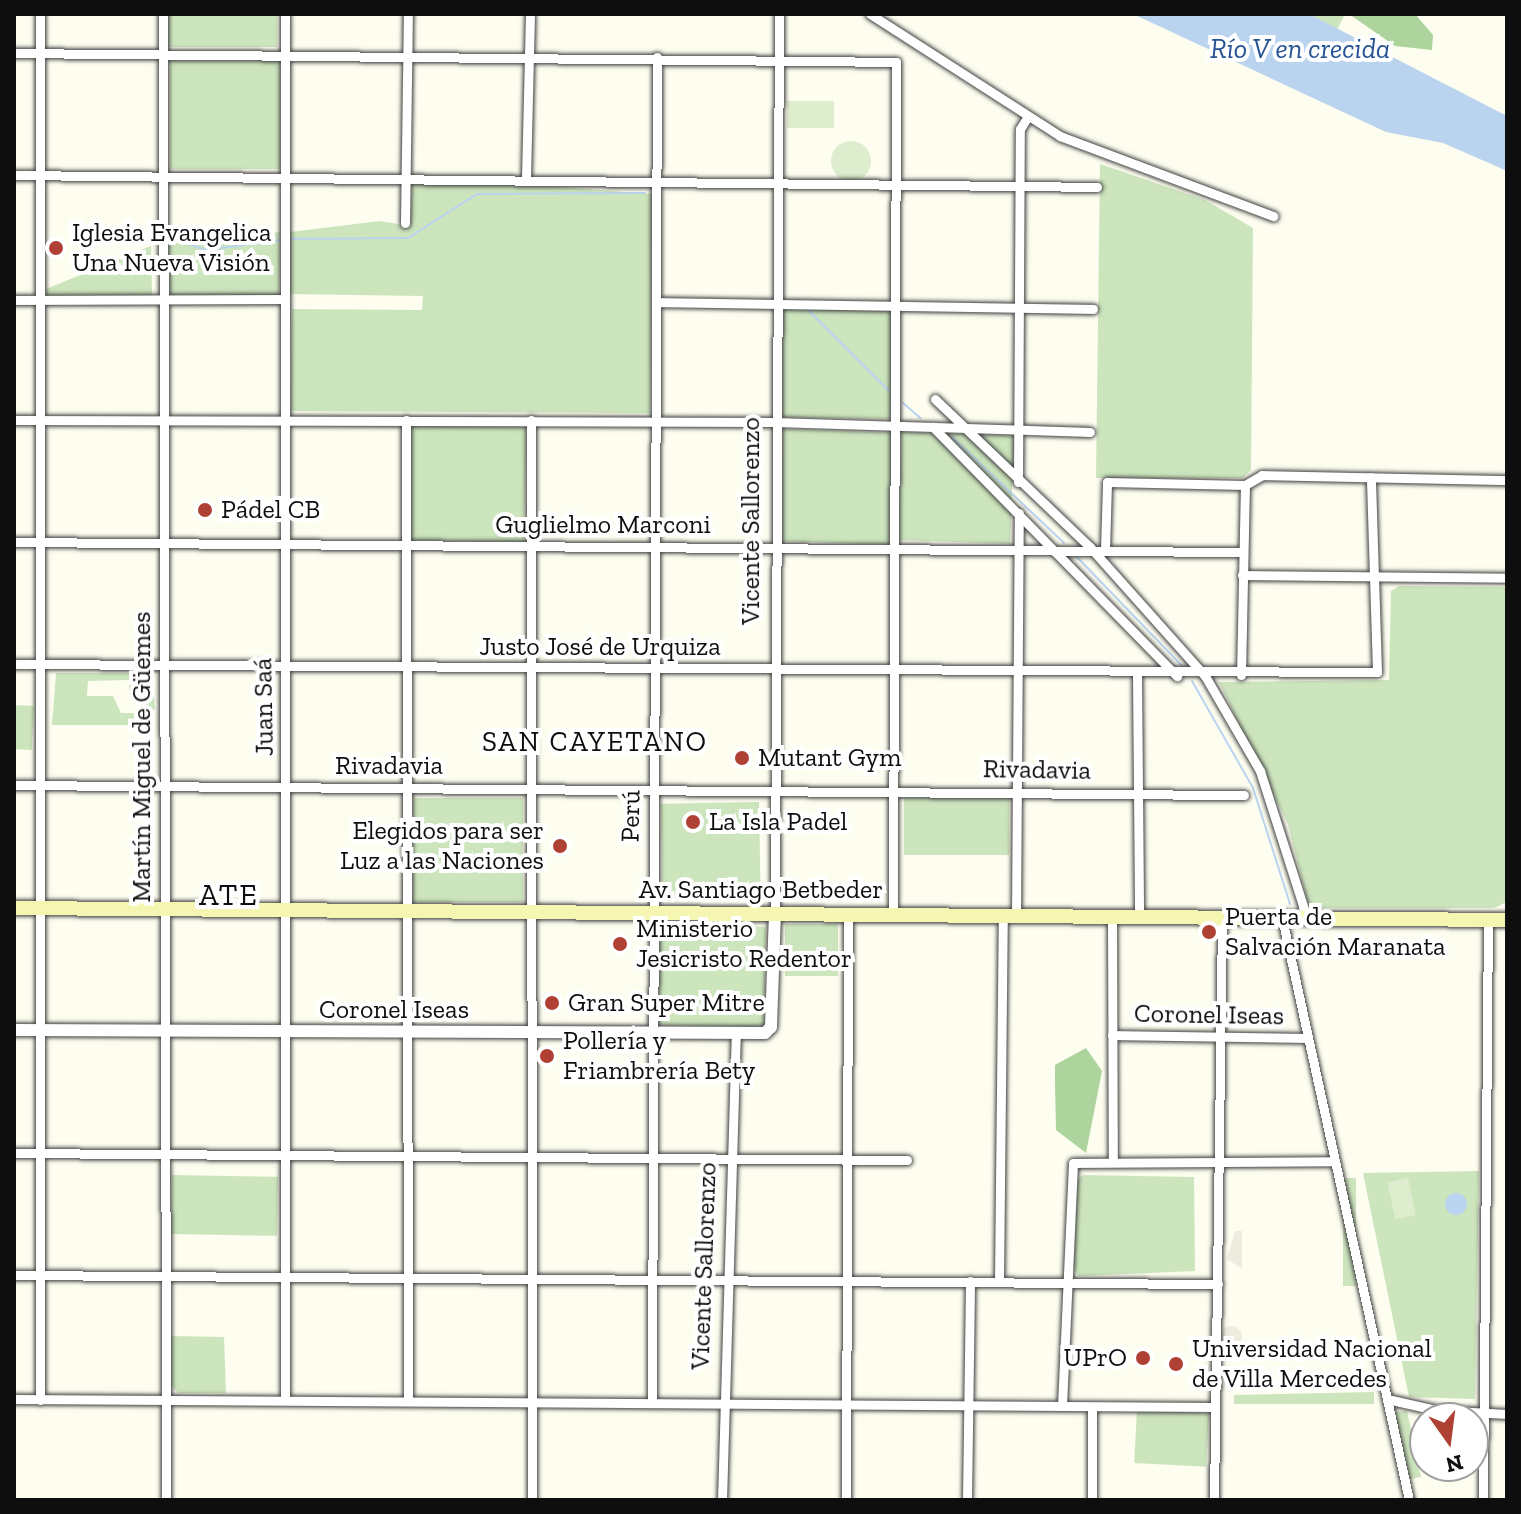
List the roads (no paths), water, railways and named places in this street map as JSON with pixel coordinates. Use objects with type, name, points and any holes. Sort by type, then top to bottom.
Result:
[{"type":"main road","name":"Av. Santiago Betbeder","points":[[14,908],[1507,920]]},
{"type":"street","points":[[40,14],[40,1400]]},
{"type":"street","name":"Martín Miguel de Güemes","points":[[163,14],[160,179],[164,419],[166,1500]]},
{"type":"street","name":"Juan Saá","points":[[285,14],[282,419],[288,788],[285,1400]]},
{"type":"street","points":[[405,223],[408,14]]},
{"type":"street","points":[[526,178],[530,14]]},
{"type":"street","name":"Vicente Sallorenzo","points":[[771,1027],[775,914],[774,184],[779,14]]},
{"type":"street","points":[[870,14],[1027,118],[1273,216]]},
{"type":"street","points":[[14,53],[890,57],[898,68],[896,426],[899,545],[893,915]]},
{"type":"street","name":"Perú","points":[[652,1403],[654,1161],[651,913],[657,57]]},
{"type":"street","points":[[1018,485],[1020,129],[1027,118]]},
{"type":"street","points":[[14,175],[160,179],[526,178],[1097,187]]},
{"type":"street","points":[[14,300],[283,299]]},
{"type":"street","points":[[656,302],[1093,309]]},
{"type":"street","points":[[935,399],[1018,485],[1090,547],[1205,676],[1260,771],[1307,918]]},
{"type":"street","points":[[14,420],[774,422],[1090,432]]},
{"type":"street","points":[[406,420],[410,1157],[408,1401]]},
{"type":"street","points":[[531,420],[532,1500]]},
{"type":"street","points":[[933,427],[1054,546],[1177,676]]},
{"type":"street","points":[[1105,550],[1107,482],[1245,485],[1262,475],[1507,480]]},
{"type":"street","points":[[1371,477],[1374,577]]},
{"type":"street","points":[[1241,675],[1240,552],[1245,485]]},
{"type":"street","points":[[999,1281],[1016,792],[1019,513]]},
{"type":"street","name":"Guglielmo Marconi","points":[[14,542],[530,548],[1054,546],[1240,552]]},
{"type":"street","points":[[1242,575],[1507,578]]},
{"type":"street","name":"Justo José de Urquiza","points":[[14,664],[773,669],[1177,676],[1377,672],[1374,577]]},
{"type":"street","points":[[1137,675],[1139,917]]},
{"type":"street","name":"Rivadavia","points":[[14,785],[1244,795]]},
{"type":"street","points":[[846,1500],[844,1158],[848,915]]},
{"type":"street","points":[[1112,917],[1113,1160]]},
{"type":"street","points":[[1214,1500],[1222,918]]},
{"type":"street","points":[[1282,918],[1305,1038],[1409,1500]]},
{"type":"street","points":[[1483,1402],[1488,920]]},
{"type":"street","name":"Coronel Iseas","points":[[14,1030],[736,1035],[771,1027]]},
{"type":"street","name":"Vicente Sallorenzo","points":[[722,1500],[724,1281],[736,1035]]},
{"type":"street","name":"Coronel Iseas","points":[[1112,1035],[1305,1038]]},
{"type":"street","points":[[14,1153],[654,1161],[907,1160]]},
{"type":"street","points":[[1062,1406],[1063,1282],[1073,1163],[1113,1160],[1332,1161]]},
{"type":"street","points":[[14,1275],[1218,1284]]},
{"type":"street","points":[[967,1500],[970,1281]]},
{"type":"street","points":[[14,1399],[1215,1407]]},
{"type":"street","points":[[1387,1399],[1409,1402]]},
{"type":"street","points":[[1092,1407],[1092,1500]]},
{"type":"water","name":"Río V en crecida","points":[[1133,14],[1309,14],[1507,116],[1507,171],[1443,143],[1386,132]]},
{"type":"water","points":[[1456,1193],[1464,1196],[1467,1204],[1464,1212],[1456,1215],[1448,1212],[1445,1204],[1448,1196]]},
{"type":"waterway","points":[[288,239],[408,238],[477,194],[645,193]]},
{"type":"waterway","points":[[168,237],[206,250],[282,240]]},
{"type":"waterway","points":[[807,309],[889,391]]},
{"type":"waterway","points":[[903,403],[920,418]]},
{"type":"waterway","points":[[952,437],[1064,543]]},
{"type":"waterway","points":[[1075,555],[1183,667]]},
{"type":"waterway","points":[[1192,681],[1253,788],[1290,904]]},
{"type":"place","name":"Iglesia Evangelica Una Nueva Visión","points":[[56,248]]},
{"type":"place","name":"Pádel CB","points":[[205,510]]},
{"type":"place","name":"Mutant Gym","points":[[742,758]]},
{"type":"place","name":"La Isla Padel","points":[[693,822]]},
{"type":"place","name":"Elegidos para ser Luz a las Naciones","points":[[560,846]]},
{"type":"place","name":"Puerta de Salvación Maranata","points":[[1209,932]]},
{"type":"place","name":"Ministerio Jesicristo Redentor","points":[[620,944]]},
{"type":"place","name":"Gran Super Mitre","points":[[552,1003]]},
{"type":"place","name":"Pollería y Friambrería Bety","points":[[547,1056]]},
{"type":"place","name":"UPrO","points":[[1143,1358]]},
{"type":"place","name":"Universidad Nacional de Villa Mercedes","points":[[1176,1364]]},
{"type":"district","name":"SAN CAYETANO","points":[[595,742]]},
{"type":"district","name":"ATE","points":[[229,895]]}]
